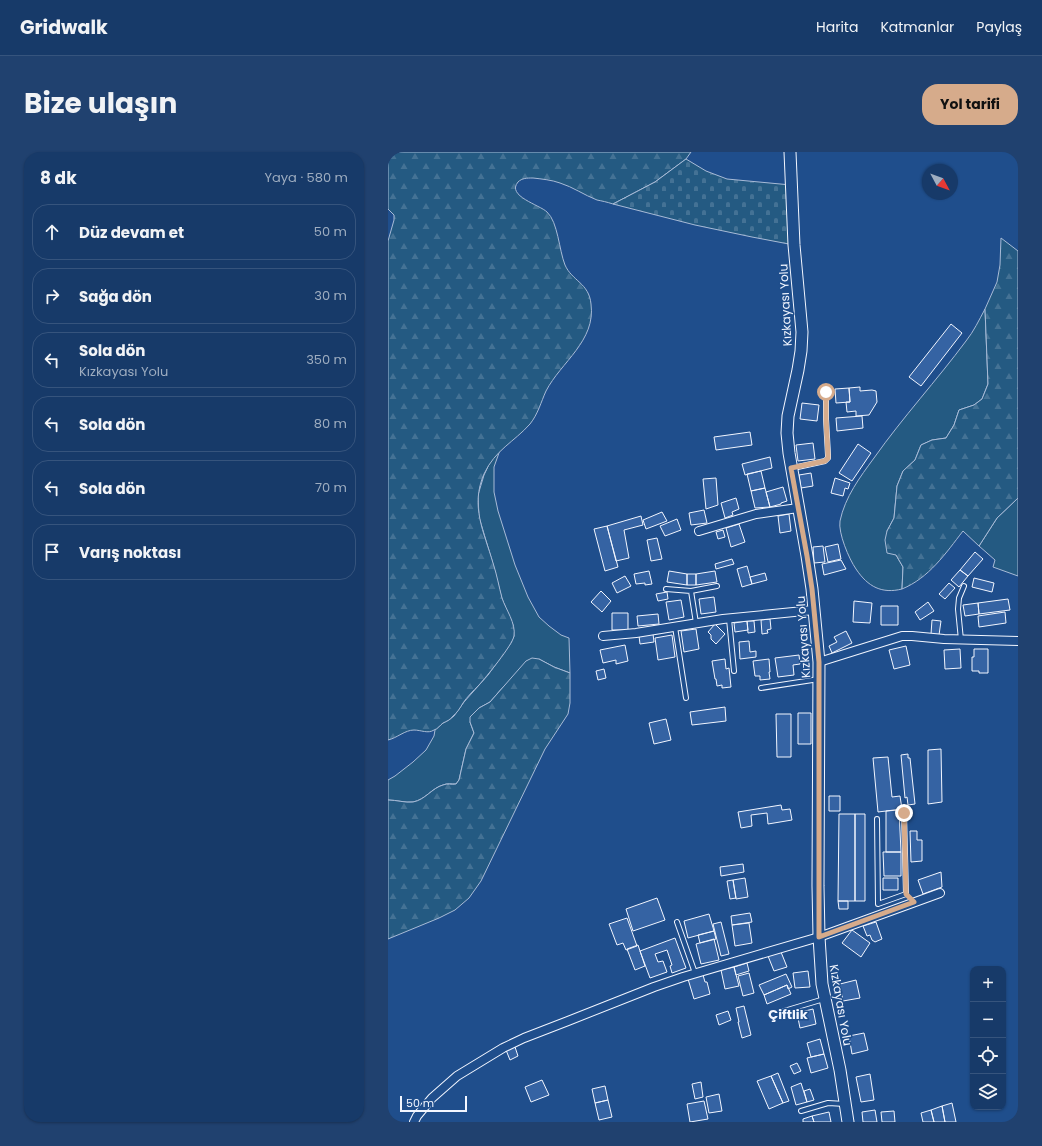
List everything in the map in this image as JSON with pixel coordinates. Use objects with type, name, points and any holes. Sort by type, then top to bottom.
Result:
[{"type":"street","name":"Kızkayası Yolu","points":[[790,152],[794,245],[802,332],[798,370],[788,416],[788,440],[791,468],[812,589],[819,662],[819,937],[822,984],[840,1070],[848,1122]]},
{"type":"street","points":[[699,531],[756,514],[798,508]]},
{"type":"street","points":[[603,636],[696,623],[814,610]]},
{"type":"street","points":[[819,662],[902,636],[961,640],[1018,641]]},
{"type":"street","points":[[414,1122],[424,1107],[456,1076],[503,1048],[524,1038],[654,987],[819,937],[940,893]]},
{"type":"lane","points":[[791,468],[825,461],[828,458],[826,392]]},
{"type":"lane","points":[[666,589],[691,591],[717,586]]},
{"type":"lane","points":[[961,640],[958,609],[959,598],[964,586]]},
{"type":"lane","points":[[691,591],[696,623]]},
{"type":"lane","points":[[729,619],[734,671]]},
{"type":"lane","points":[[675,627],[686,698]]},
{"type":"lane","points":[[761,688],[819,679]]},
{"type":"lane","points":[[904,813],[906,894],[914,902]]},
{"type":"lane","points":[[877,819],[878,904],[906,894]]},
{"type":"lane","points":[[677,922],[695,974]]},
{"type":"lane","points":[[784,1011],[824,999]]},
{"type":"lane","points":[[801,1111],[828,1103],[846,1104]]},
{"type":"green space","points":[[388,152],[691,152],[686,159],[655,182],[613,204],[597,200],[554,181],[527,178],[518,182],[516,192],[525,200],[547,212],[554,222],[565,265],[572,275],[584,287],[590,297],[591,317],[583,340],[552,380],[533,420],[499,452],[488,466],[480,486],[478,508],[480,519],[502,598],[514,626],[514,636],[512,641],[493,669],[466,698],[457,712],[450,719],[432,731],[427,732],[411,730],[388,740],[388,241],[394,215],[388,209]]},
{"type":"green space","points":[[686,159],[706,171],[727,179],[791,185],[794,245],[695,225],[613,204],[655,182]]},
{"type":"green space","points":[[1001,238],[1018,251],[1018,498],[997,518],[979,546],[963,531],[929,572],[902,589],[903,567],[896,555],[887,553],[885,540],[887,531],[894,518],[897,486],[903,471],[915,460],[921,445],[932,440],[946,438],[954,425],[959,410],[974,405],[982,399],[988,384],[985,309],[997,282],[1000,265]]},
{"type":"green space","points":[[985,309],[988,384],[982,399],[974,405],[959,410],[954,425],[946,438],[932,440],[921,445],[915,460],[903,471],[897,486],[894,518],[887,531],[896,555],[903,567],[902,589],[888,591],[876,588],[865,580],[853,565],[847,553],[840,526],[845,504],[863,472],[969,337]]},
{"type":"green space","points":[[500,450],[494,467],[494,492],[498,511],[515,565],[528,597],[539,617],[561,635],[569,638],[570,673],[539,659],[503,687],[490,702],[479,708],[470,722],[474,733],[466,749],[459,780],[456,784],[446,784],[413,802],[388,800],[388,780],[413,762],[426,750],[434,736],[435,730],[454,716],[464,702],[488,675],[511,643],[514,636],[513,625],[502,599],[479,517],[478,495],[484,475],[491,460]]},
{"type":"green space","points":[[1018,498],[1018,576],[993,567],[995,560],[979,546],[997,518]]},
{"type":"green space","points":[[532,658],[539,659],[570,673],[570,703],[568,714],[545,749],[481,881],[469,898],[455,910],[388,939],[388,800],[413,802],[446,784],[456,784],[459,780],[466,749],[474,733],[470,722],[470,717],[479,708],[490,702],[526,661]]},
{"type":"building","points":[[951,324],[962,333],[921,386],[909,377]]},
{"type":"building","points":[[860,387],[860,391],[876,391],[877,402],[869,415],[856,416],[856,411],[847,412],[846,402],[850,402],[849,388]]},
{"type":"building","points":[[849,388],[850,402],[836,403],[835,389]]},
{"type":"building","points":[[802,403],[819,405],[817,421],[800,419]]},
{"type":"building","points":[[862,416],[863,428],[837,431],[836,418]]},
{"type":"building","points":[[750,432],[752,445],[716,450],[714,437]]},
{"type":"building","points":[[813,443],[815,459],[798,461],[796,445]]},
{"type":"building","points":[[858,444],[871,453],[852,481],[839,473]]},
{"type":"building","points":[[770,457],[772,468],[745,475],[742,464]]},
{"type":"building","points":[[761,471],[765,488],[751,491],[747,474]]},
{"type":"building","points":[[811,473],[813,486],[801,488],[799,475]]},
{"type":"building","points":[[716,478],[718,505],[706,509],[703,479]]},
{"type":"building","points":[[835,478],[850,483],[848,489],[845,488],[843,496],[831,493]]},
{"type":"building","points":[[783,487],[787,501],[770,507],[766,492]]},
{"type":"building","points":[[765,488],[770,507],[755,508],[751,491]]},
{"type":"building","points":[[736,498],[739,509],[732,512],[733,515],[725,518],[721,503]]},
{"type":"building","points":[[704,510],[707,523],[691,525],[689,513]]},
{"type":"building","points":[[662,512],[667,521],[646,529],[643,520]]},
{"type":"building","points":[[789,514],[791,531],[780,533],[778,516]]},
{"type":"building","points":[[641,516],[643,525],[624,530],[629,558],[616,561],[607,526]]},
{"type":"building","points":[[677,519],[681,530],[665,536],[660,526]]},
{"type":"building","points":[[739,524],[745,542],[731,547],[726,528]]},
{"type":"building","points":[[607,526],[618,567],[605,571],[594,529]]},
{"type":"building","points":[[723,530],[725,537],[718,539],[716,532]]},
{"type":"building","points":[[657,538],[662,559],[651,561],[647,540]]},
{"type":"building","points":[[838,544],[841,559],[828,562],[825,547]]},
{"type":"building","points":[[823,546],[825,562],[814,563],[813,547]]},
{"type":"building","points":[[975,552],[983,559],[968,576],[960,570]]},
{"type":"building","points":[[732,559],[734,564],[716,569],[715,564]]},
{"type":"building","points":[[841,560],[846,569],[824,575],[822,564]]},
{"type":"building","points":[[747,566],[752,584],[742,587],[737,569]]},
{"type":"building","points":[[960,570],[968,576],[959,587],[951,580]]},
{"type":"building","points":[[649,571],[652,584],[636,584],[634,574]]},
{"type":"building","points":[[669,571],[687,574],[687,585],[667,582]]},
{"type":"building","points":[[715,571],[717,582],[696,585],[696,574]]},
{"type":"building","points":[[765,573],[767,580],[752,584],[750,577]]},
{"type":"building","points":[[687,574],[696,574],[696,585],[687,585]]},
{"type":"building","points":[[625,576],[631,586],[617,593],[612,583]]},
{"type":"building","points":[[974,578],[994,583],[992,592],[972,587]]},
{"type":"building","points":[[949,583],[955,588],[945,599],[939,594]]},
{"type":"building","points":[[601,591],[611,601],[602,612],[591,602]]},
{"type":"building","points":[[667,592],[668,599],[658,601],[656,594]]},
{"type":"building","points":[[714,597],[716,612],[701,614],[699,599]]},
{"type":"building","points":[[1008,599],[1010,610],[979,614],[978,603]]},
{"type":"building","points":[[681,600],[684,617],[669,620],[666,602]]},
{"type":"building","points":[[854,601],[872,603],[870,623],[853,622]]},
{"type":"building","points":[[928,602],[934,611],[920,620],[915,612]]},
{"type":"building","points":[[978,603],[979,614],[965,616],[963,605]]},
{"type":"building","points":[[881,606],[898,606],[898,625],[881,625]]},
{"type":"building","points":[[1005,612],[1006,623],[979,627],[978,616]]},
{"type":"building","points":[[612,613],[628,613],[628,630],[612,630]]},
{"type":"building","points":[[658,614],[659,624],[638,626],[637,616]]},
{"type":"building","points":[[770,619],[771,629],[767,630],[768,633],[762,634],[761,620]]},
{"type":"building","points":[[932,620],[941,621],[939,635],[931,634]]},
{"type":"building","points":[[747,621],[754,621],[755,632],[748,633]]},
{"type":"building","points":[[747,621],[748,630],[735,632],[734,623]]},
{"type":"building","points":[[715,624],[725,634],[716,644],[711,639],[711,635],[708,632]]},
{"type":"building","points":[[696,629],[699,649],[684,652],[681,631]]},
{"type":"building","points":[[846,631],[852,643],[832,653],[829,646],[837,642],[834,637]]},
{"type":"building","points":[[653,634],[654,642],[640,644],[639,636]]},
{"type":"building","points":[[672,635],[675,657],[658,660],[655,638]]},
{"type":"building","points":[[749,641],[750,652],[756,651],[756,657],[740,659],[739,642]]},
{"type":"building","points":[[625,645],[628,661],[616,664],[616,660],[603,663],[600,650]]},
{"type":"building","points":[[906,646],[910,665],[894,669],[889,650]]},
{"type":"building","points":[[960,649],[961,668],[945,669],[944,650]]},
{"type":"building","points":[[974,649],[988,649],[988,673],[972,671],[972,657],[974,657]]},
{"type":"building","points":[[799,655],[800,664],[793,665],[794,675],[778,677],[775,658]]},
{"type":"building","points":[[725,659],[726,669],[729,668],[731,687],[722,688],[722,685],[717,686],[712,661]]},
{"type":"building","points":[[769,659],[770,679],[760,680],[760,676],[755,676],[753,661]]},
{"type":"building","points":[[604,669],[606,678],[598,680],[596,671]]},
{"type":"building","points":[[725,707],[726,721],[692,725],[690,712]]},
{"type":"building","points":[[798,713],[811,713],[811,744],[798,744]]},
{"type":"building","points":[[776,714],[791,714],[791,757],[777,757]]},
{"type":"building","points":[[666,719],[671,740],[654,744],[649,723]]},
{"type":"building","points":[[941,749],[942,802],[928,804],[928,750]]},
{"type":"building","points":[[908,754],[908,758],[910,758],[915,804],[908,805],[907,797],[905,798],[901,755]]},
{"type":"building","points":[[888,757],[892,797],[900,796],[902,809],[878,812],[873,758]]},
{"type":"building","points":[[829,796],[840,796],[840,811],[829,811]]},
{"type":"building","points":[[781,805],[782,810],[790,809],[792,820],[768,824],[767,813],[751,815],[752,826],[741,828],[738,812]]},
{"type":"building","points":[[899,810],[901,852],[886,852],[886,811]]},
{"type":"building","points":[[839,814],[855,814],[855,901],[838,901]]},
{"type":"building","points":[[855,814],[865,814],[865,901],[855,901]]},
{"type":"building","points":[[910,831],[917,831],[917,840],[922,840],[922,861],[911,862]]},
{"type":"building","points":[[883,852],[901,852],[901,876],[884,876]]},
{"type":"building","points":[[743,864],[744,872],[721,876],[720,867]]},
{"type":"building","points":[[941,872],[942,887],[923,894],[918,880]]},
{"type":"building","points":[[745,878],[748,897],[736,899],[733,880]]},
{"type":"building","points":[[883,878],[898,878],[898,890],[883,890]]},
{"type":"building","points":[[733,880],[736,898],[730,899],[727,881]]},
{"type":"building","points":[[657,898],[665,920],[633,931],[626,909]]},
{"type":"building","points":[[838,901],[848,901],[848,909],[839,909]]},
{"type":"building","points":[[750,913],[752,922],[732,925],[731,916]]},
{"type":"building","points":[[709,914],[714,931],[688,938],[684,921]]},
{"type":"building","points":[[627,918],[637,946],[626,950],[623,943],[617,945],[609,924]]},
{"type":"building","points":[[721,922],[729,954],[721,956],[713,924]]},
{"type":"building","points":[[876,922],[882,939],[875,942],[872,940],[870,935],[867,936],[863,926]]},
{"type":"building","points":[[749,923],[752,943],[735,946],[732,925]]},
{"type":"building","points":[[852,930],[870,943],[861,957],[842,943]]},
{"type":"building","points":[[714,931],[716,939],[700,943],[698,935]]},
{"type":"building","points":[[675,938],[686,968],[672,973],[670,966],[672,965],[667,950],[655,954],[658,962],[663,961],[667,972],[650,978],[640,951]]},
{"type":"building","points":[[714,939],[719,960],[701,964],[696,944]]},
{"type":"building","points":[[638,945],[645,966],[635,970],[627,949]]},
{"type":"building","points":[[781,952],[787,967],[774,971],[768,956]]},
{"type":"building","points":[[747,963],[749,971],[736,975],[734,967]]},
{"type":"building","points":[[734,967],[739,986],[725,989],[721,970]]},
{"type":"building","points":[[808,971],[810,987],[795,988],[793,973]]},
{"type":"building","points":[[749,973],[754,993],[743,996],[738,976]]},
{"type":"building","points":[[786,974],[792,987],[788,989],[787,985],[764,995],[759,985]]},
{"type":"building","points":[[703,975],[705,982],[707,982],[710,994],[694,999],[688,979]]},
{"type":"building","points":[[856,980],[860,998],[843,1001],[840,984]]},
{"type":"building","points":[[787,985],[791,994],[767,1004],[764,995]]},
{"type":"building","points":[[744,1006],[751,1035],[742,1038],[736,1008]]},
{"type":"building","points":[[813,1009],[816,1024],[800,1028],[797,1013]]},
{"type":"building","points":[[728,1011],[731,1020],[719,1025],[716,1015]]},
{"type":"building","points":[[864,1033],[868,1050],[852,1054],[849,1036]]},
{"type":"building","points":[[820,1039],[824,1054],[811,1057],[807,1043]]},
{"type":"building","points":[[515,1047],[518,1056],[510,1060],[506,1050]]},
{"type":"building","points":[[824,1054],[828,1068],[811,1073],[807,1058]]},
{"type":"building","points":[[797,1063],[801,1071],[794,1074],[790,1066]]},
{"type":"building","points":[[778,1073],[789,1101],[783,1103],[771,1076]]},
{"type":"building","points":[[870,1074],[874,1100],[861,1102],[856,1077]]},
{"type":"building","points":[[771,1076],[783,1103],[769,1109],[757,1081]]},
{"type":"building","points":[[542,1080],[549,1095],[531,1102],[525,1087]]},
{"type":"building","points":[[701,1082],[703,1097],[695,1099],[692,1084]]},
{"type":"building","points":[[801,1083],[807,1102],[796,1105],[791,1087]]},
{"type":"building","points":[[605,1086],[608,1100],[595,1103],[592,1089]]},
{"type":"building","points":[[810,1089],[814,1100],[807,1102],[804,1091]]},
{"type":"building","points":[[719,1094],[722,1111],[709,1113],[706,1097]]},
{"type":"building","points":[[608,1100],[612,1117],[599,1120],[595,1103]]},
{"type":"building","points":[[704,1101],[708,1119],[690,1122],[687,1104]]},
{"type":"building","points":[[952,1103],[956,1122],[945,1122],[942,1106]]},
{"type":"building","points":[[942,1106],[945,1122],[934,1122],[931,1110]]},
{"type":"building","points":[[875,1110],[877,1122],[863,1122],[862,1112]]},
{"type":"building","points":[[931,1110],[934,1122],[923,1122],[921,1113]]},
{"type":"building","points":[[894,1111],[895,1122],[882,1122],[881,1112]]},
{"type":"building","points":[[829,1112],[831,1122],[814,1122],[812,1116]]},
{"type":"building","points":[[812,1116],[814,1122],[803,1122],[803,1119]]},
{"type":"district","name":"Çiftlik","points":[[788,1014]]},
{"type":"route","points":[[826,392],[826,433],[828,458],[825,461],[791,468],[812,589],[819,662],[819,937],[914,902],[906,894],[904,813]]}]
